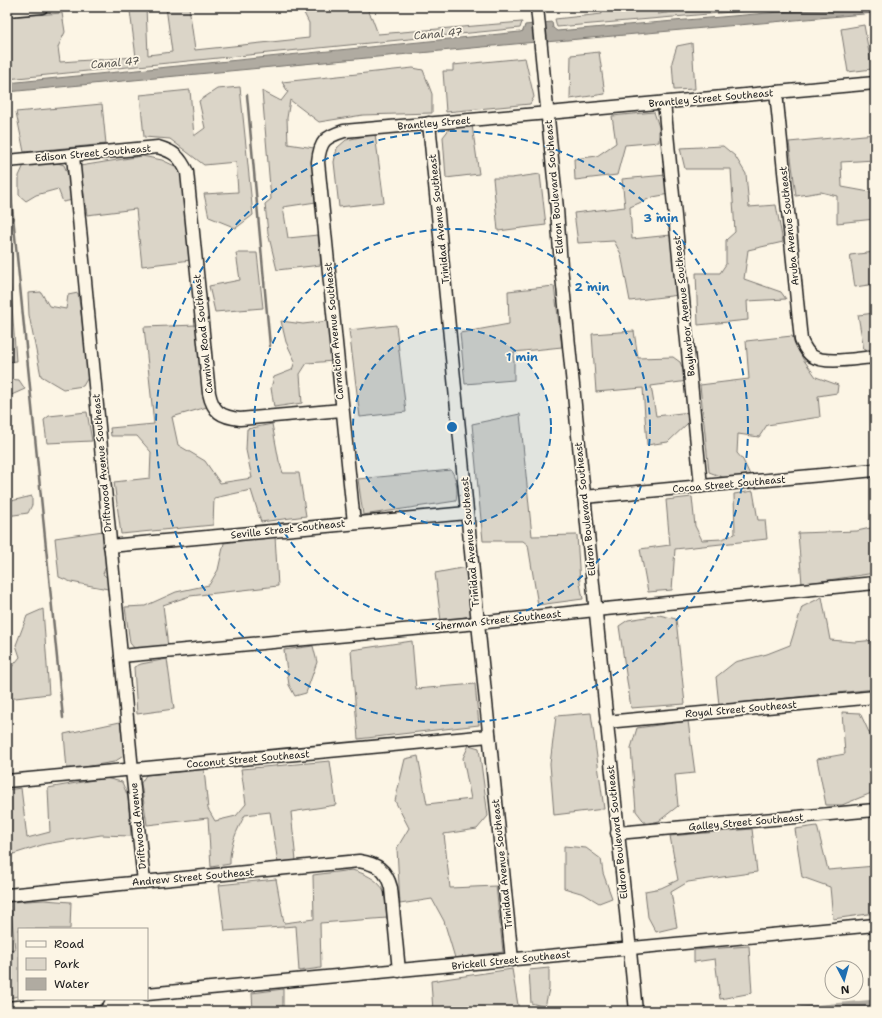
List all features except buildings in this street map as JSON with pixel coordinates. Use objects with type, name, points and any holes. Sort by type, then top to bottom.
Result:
[{"type":"street","points":[[7,10],[42,7]]},
{"type":"street","name":"Eldron Boulevard Southeast","points":[[538,12],[561,266],[636,1011]]},
{"type":"street","name":"Brantley Street Southeast","points":[[547,113],[875,82]]},
{"type":"street","name":"Aruba Avenue Southeast","points":[[776,92],[801,340],[806,351],[812,356],[822,360],[834,361],[875,357]]},
{"type":"street","name":"Bayharbor Avenue Southeast","points":[[664,102],[701,486]]},
{"type":"street","name":"Brantley Street","points":[[324,141],[333,134],[344,131],[547,113]]},
{"type":"street","name":"Trinidad Avenue Southeast","points":[[430,123],[512,960]]},
{"type":"street","name":"Carnation Avenue Southeast","points":[[324,141],[320,149],[318,162],[354,523]]},
{"type":"street","name":"Edison Street Southeast","points":[[7,161],[158,147],[171,151],[176,155]]},
{"type":"street","name":"Carnival Road Southeast","points":[[176,155],[182,162],[187,172],[211,404],[218,412],[227,418],[240,419],[342,410]]},
{"type":"street","name":"Driftwood Avenue Southeast","points":[[72,156],[132,770]]},
{"type":"street","name":"Cocoa Street Southeast","points":[[584,497],[875,470]]},
{"type":"street","name":"Seville Street Southeast","points":[[110,546],[467,512]]},
{"type":"street","name":"Sherman Street Southeast","points":[[121,656],[478,623],[595,610],[875,583]]},
{"type":"street","name":"Royal Street Southeast","points":[[606,722],[875,697]]},
{"type":"street","name":"Coconut Street Southeast","points":[[7,781],[489,736]]},
{"type":"street","name":"Driftwood Avenue","points":[[132,770],[144,882]]},
{"type":"street","name":"Galley Street Southeast","points":[[618,833],[875,810]]},
{"type":"street","name":"Andrew Street Southeast","points":[[7,894],[359,861],[371,863],[378,867],[388,878],[391,888],[399,971]]},
{"type":"street","name":"Brickell Street Southeast","points":[[148,994],[875,925]]},
{"type":"street","points":[[7,1008],[88,1000]]},
{"type":"green space","points":[[146,7],[148,55],[172,52],[166,7],[189,7],[195,50],[309,38],[309,23],[301,7],[366,7],[378,34],[522,22],[520,28],[7,79],[7,17],[62,13],[65,32],[58,47],[60,62],[136,57],[130,11]]},
{"type":"green space","points":[[601,7],[657,7],[658,14],[690,10],[690,7],[790,7],[557,27],[555,19],[602,14]]},
{"type":"green space","points":[[864,25],[872,69],[848,72],[841,29]]},
{"type":"green space","points":[[692,43],[695,89],[674,90],[672,62],[677,46]]},
{"type":"green space","points":[[599,52],[605,94],[570,99],[571,55]]},
{"type":"green space","points":[[525,58],[534,97],[530,104],[446,112],[443,71],[453,71],[453,65]]},
{"type":"green space","points":[[413,68],[423,70],[432,94],[432,113],[363,115],[319,122],[290,100],[287,118],[288,144],[314,148],[316,202],[283,207],[288,238],[318,235],[321,265],[277,270],[268,233],[265,204],[271,199],[262,91],[281,101],[288,92],[282,82]]},
{"type":"green space","points":[[240,87],[253,215],[236,228],[209,217],[204,194],[238,192],[236,162],[204,165],[170,139],[144,137],[140,95],[190,90],[194,136],[205,128],[199,101],[217,89]]},
{"type":"green space","points":[[102,104],[106,144],[24,152],[16,112]]},
{"type":"green space","points":[[654,112],[659,127],[659,142],[625,145],[617,175],[575,180],[574,159],[597,156],[616,143],[612,116]]},
{"type":"green space","points":[[472,125],[479,174],[446,178],[443,137],[450,128]]},
{"type":"green space","points":[[375,134],[384,202],[339,207],[334,162],[337,148],[346,140]]},
{"type":"green space","points":[[875,134],[875,160],[841,162],[842,187],[875,193],[875,219],[837,223],[837,196],[821,192],[796,196],[789,142]]},
{"type":"green space","points":[[723,146],[735,156],[746,174],[749,207],[776,205],[783,242],[748,250],[744,279],[781,292],[786,299],[747,301],[748,320],[698,325],[696,273],[720,273],[726,264],[726,240],[735,232],[731,169],[685,169],[680,148]]},
{"type":"green space","points":[[142,156],[162,160],[179,168],[184,187],[191,260],[142,266],[136,209],[87,215],[80,166]]},
{"type":"green space","points":[[51,161],[64,165],[69,177],[73,200],[63,202],[58,189],[36,195],[26,201],[19,195],[19,176],[24,165]]},
{"type":"green space","points":[[540,174],[546,225],[498,231],[493,178],[511,178]]},
{"type":"green space","points":[[666,175],[669,194],[653,197],[630,207],[632,239],[671,235],[679,295],[630,301],[621,254],[614,241],[578,243],[574,213],[625,207],[622,179]]},
{"type":"green space","points":[[7,236],[16,361],[7,362]]},
{"type":"green space","points":[[875,252],[875,284],[855,287],[850,255]]},
{"type":"green space","points":[[236,253],[257,253],[263,308],[215,312],[209,286],[240,280]]},
{"type":"green space","points":[[554,286],[562,347],[514,352],[514,380],[465,384],[460,333],[509,324],[508,291]]},
{"type":"green space","points":[[41,292],[49,306],[66,309],[68,295],[78,293],[90,374],[83,386],[63,389],[41,376],[29,315],[28,293]]},
{"type":"green space","points":[[875,313],[875,349],[864,350],[858,315]]},
{"type":"green space","points":[[281,321],[303,324],[329,321],[334,361],[307,363],[300,374],[302,403],[274,407],[271,388],[274,377],[292,370],[295,361],[286,342]]},
{"type":"green space","points":[[196,325],[207,407],[172,417],[178,445],[205,461],[220,483],[252,478],[246,450],[247,429],[272,424],[279,461],[283,473],[299,473],[306,516],[261,522],[251,490],[214,498],[213,525],[121,534],[114,482],[150,478],[151,452],[137,436],[111,436],[110,428],[154,424],[144,327]]},
{"type":"green space","points":[[396,325],[406,412],[360,417],[349,330]]},
{"type":"green space","points":[[634,331],[638,358],[673,357],[680,362],[688,381],[651,386],[656,416],[690,412],[689,422],[668,442],[647,445],[643,388],[596,392],[592,334]]},
{"type":"green space","points":[[792,336],[803,359],[816,377],[838,385],[837,393],[818,396],[820,417],[767,425],[759,437],[738,434],[737,453],[743,460],[751,477],[730,480],[709,472],[700,385],[749,379],[746,341]]},
{"type":"green space","points":[[7,379],[19,380],[25,389],[7,397]]},
{"type":"green space","points":[[87,412],[92,441],[47,443],[44,420],[49,416]]},
{"type":"green space","points":[[520,414],[532,536],[577,535],[580,583],[583,599],[538,605],[528,545],[523,541],[483,541],[472,424]]},
{"type":"green space","points":[[451,470],[455,477],[457,493],[456,501],[363,515],[358,479]]},
{"type":"green space","points":[[753,491],[758,520],[765,520],[767,539],[675,549],[672,590],[648,592],[640,549],[670,545],[666,500],[692,497],[695,526],[702,540],[722,539],[735,534],[734,494]]},
{"type":"green space","points":[[32,496],[32,505],[28,513],[7,516],[7,502]]},
{"type":"green space","points":[[875,527],[875,573],[802,584],[798,533],[857,531]]},
{"type":"green space","points":[[103,531],[106,566],[103,574],[111,581],[108,589],[71,582],[59,577],[55,538]]},
{"type":"green space","points":[[275,536],[278,586],[190,596],[163,605],[168,647],[135,649],[130,643],[125,607],[145,606],[176,592],[209,585],[218,570],[224,543]]},
{"type":"green space","points":[[467,567],[472,616],[441,621],[435,573]]},
{"type":"green space","points":[[822,597],[830,640],[855,642],[875,640],[875,689],[719,705],[716,677],[735,662],[767,654],[790,645],[802,607]]},
{"type":"green space","points":[[43,609],[49,694],[7,699],[7,673],[20,657],[16,645],[27,616]]},
{"type":"green space","points":[[659,615],[676,619],[685,704],[631,708],[619,626],[628,620]]},
{"type":"green space","points":[[412,641],[416,689],[475,684],[479,725],[358,739],[351,650]]},
{"type":"green space","points":[[313,646],[317,662],[306,693],[295,696],[289,685],[284,650]]},
{"type":"green space","points":[[167,659],[174,709],[137,714],[134,667],[141,664]]},
{"type":"green space","points":[[842,712],[860,713],[875,745],[875,764],[869,769],[874,792],[842,805],[826,805],[817,759],[845,754]]},
{"type":"green space","points":[[591,713],[604,809],[554,815],[550,764],[556,716]]},
{"type":"green space","points":[[688,721],[695,773],[675,775],[678,806],[659,821],[646,824],[636,811],[631,748],[637,728]]},
{"type":"green space","points":[[120,722],[125,755],[114,762],[67,770],[64,734]]},
{"type":"green space","points":[[469,745],[479,748],[488,816],[477,829],[444,834],[450,888],[496,886],[503,952],[455,958],[444,921],[432,899],[400,904],[397,848],[409,828],[395,801],[405,759],[418,756],[427,804],[471,799],[463,758]]},
{"type":"green space","points":[[330,761],[336,805],[291,812],[296,861],[278,863],[270,812],[245,815],[236,832],[232,845],[230,864],[211,867],[208,818],[147,825],[141,783],[146,775],[204,769],[208,809],[215,821],[236,816],[246,804],[241,769]]},
{"type":"green space","points":[[105,778],[122,782],[128,797],[131,836],[101,835],[45,844],[7,856],[7,790],[21,788],[27,838],[50,832],[48,788]]},
{"type":"green space","points":[[817,826],[828,870],[875,866],[875,913],[833,919],[830,887],[802,877],[795,829]]},
{"type":"green space","points":[[752,829],[757,872],[688,882],[671,892],[677,927],[656,932],[648,917],[645,891],[661,888],[678,880],[670,836]]},
{"type":"green space","points":[[564,846],[586,848],[601,859],[603,873],[612,898],[599,903],[584,894],[564,888]]},
{"type":"green space","points":[[352,870],[370,877],[381,886],[385,896],[387,918],[320,923],[321,968],[299,971],[296,926],[225,931],[219,885],[276,879],[284,923],[314,919],[313,875]]},
{"type":"green space","points":[[44,900],[71,902],[70,928],[18,928],[18,996],[7,998],[7,950],[15,949],[10,902]]},
{"type":"green space","points":[[749,946],[752,993],[720,999],[715,959],[694,962],[694,950]]},
{"type":"green space","points":[[549,968],[549,989],[545,1007],[531,1003],[529,970]]},
{"type":"green space","points":[[512,969],[519,1011],[433,1011],[431,981]]},
{"type":"green space","points":[[283,989],[283,1011],[253,1011],[252,993]]},
{"type":"water","points":[[838,7],[875,7],[875,13],[545,42],[543,23],[552,22],[553,28],[557,31]]},
{"type":"water","points":[[534,24],[536,42],[7,92],[7,83],[520,32],[523,31],[525,25]]},
{"type":"waterway","points":[[247,95],[270,346]]},
{"type":"waterway","points":[[9,176],[63,718]]},
{"type":"waterway","points":[[802,1011],[875,1004]]},
{"type":"water label","name":"Canal 47","points":[[438,34]]},
{"type":"water label","name":"Canal 47","points":[[115,63]]}]
